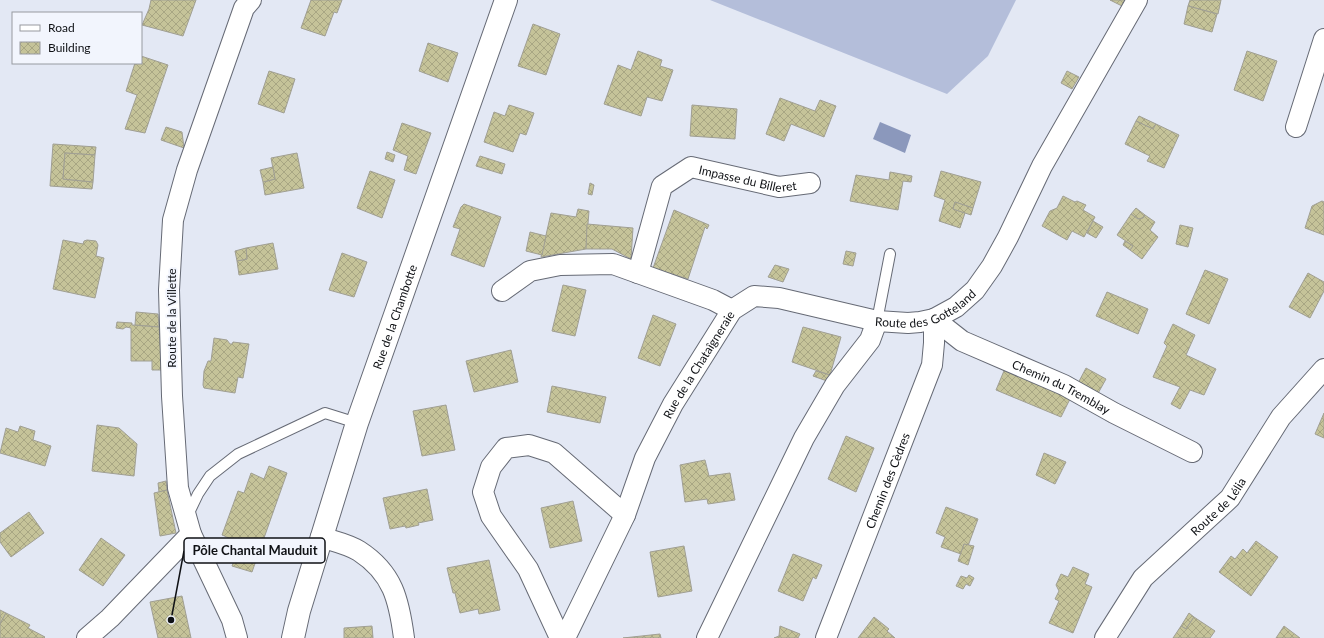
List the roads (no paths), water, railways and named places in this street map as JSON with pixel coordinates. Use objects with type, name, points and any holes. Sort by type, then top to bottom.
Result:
[{"type":"main road","name":"Rue de la Chambotte","points":[[293,638],[299,611],[357,422],[506,0]]},
{"type":"street","name":"Route des Gotteland","points":[[707,638],[804,438],[835,385],[870,340],[877,321],[908,323],[934,319],[956,307],[975,290],[992,266],[1042,166],[1137,0]]},
{"type":"street","name":"Route de la Villette","points":[[237,638],[232,620],[189,525],[178,488],[172,396],[169,290],[173,220],[187,170],[246,3]]},
{"type":"street","points":[[1296,127],[1324,40]]},
{"type":"street","name":"Impasse du Billeret","points":[[638,273],[662,186],[691,167],[779,187],[810,183]]},
{"type":"street","points":[[502,291],[530,271],[560,265],[613,264],[714,300],[732,310]]},
{"type":"street","name":"Rue de la Chataîgneraie","points":[[565,638],[625,515],[645,458],[652,444],[673,404],[732,310],[754,296],[779,298],[877,321]]},
{"type":"street","name":"Chemin du Tremblay","points":[[934,319],[962,341],[1064,385],[1114,414],[1192,452]]},
{"type":"street","name":"Chemin des Cèdres","points":[[826,638],[932,365],[934,319]]},
{"type":"street","name":"Route de Lélia","points":[[1105,638],[1143,578],[1230,498],[1281,417],[1324,369]]},
{"type":"street","points":[[560,638],[528,569],[491,516],[483,492],[491,467],[506,448],[529,446],[554,453],[625,515]]},
{"type":"street","points":[[87,638],[110,618],[189,525]]},
{"type":"street","points":[[321,537],[358,550],[374,563],[388,580],[397,599],[404,638]]},
{"type":"lane","points":[[877,321],[890,254]]},
{"type":"lane","points":[[189,525],[198,494],[210,476],[238,454],[325,413],[357,422]]},
{"type":"place","name":"Pôle Chantal Mauduit","points":[[171,620]]}]
